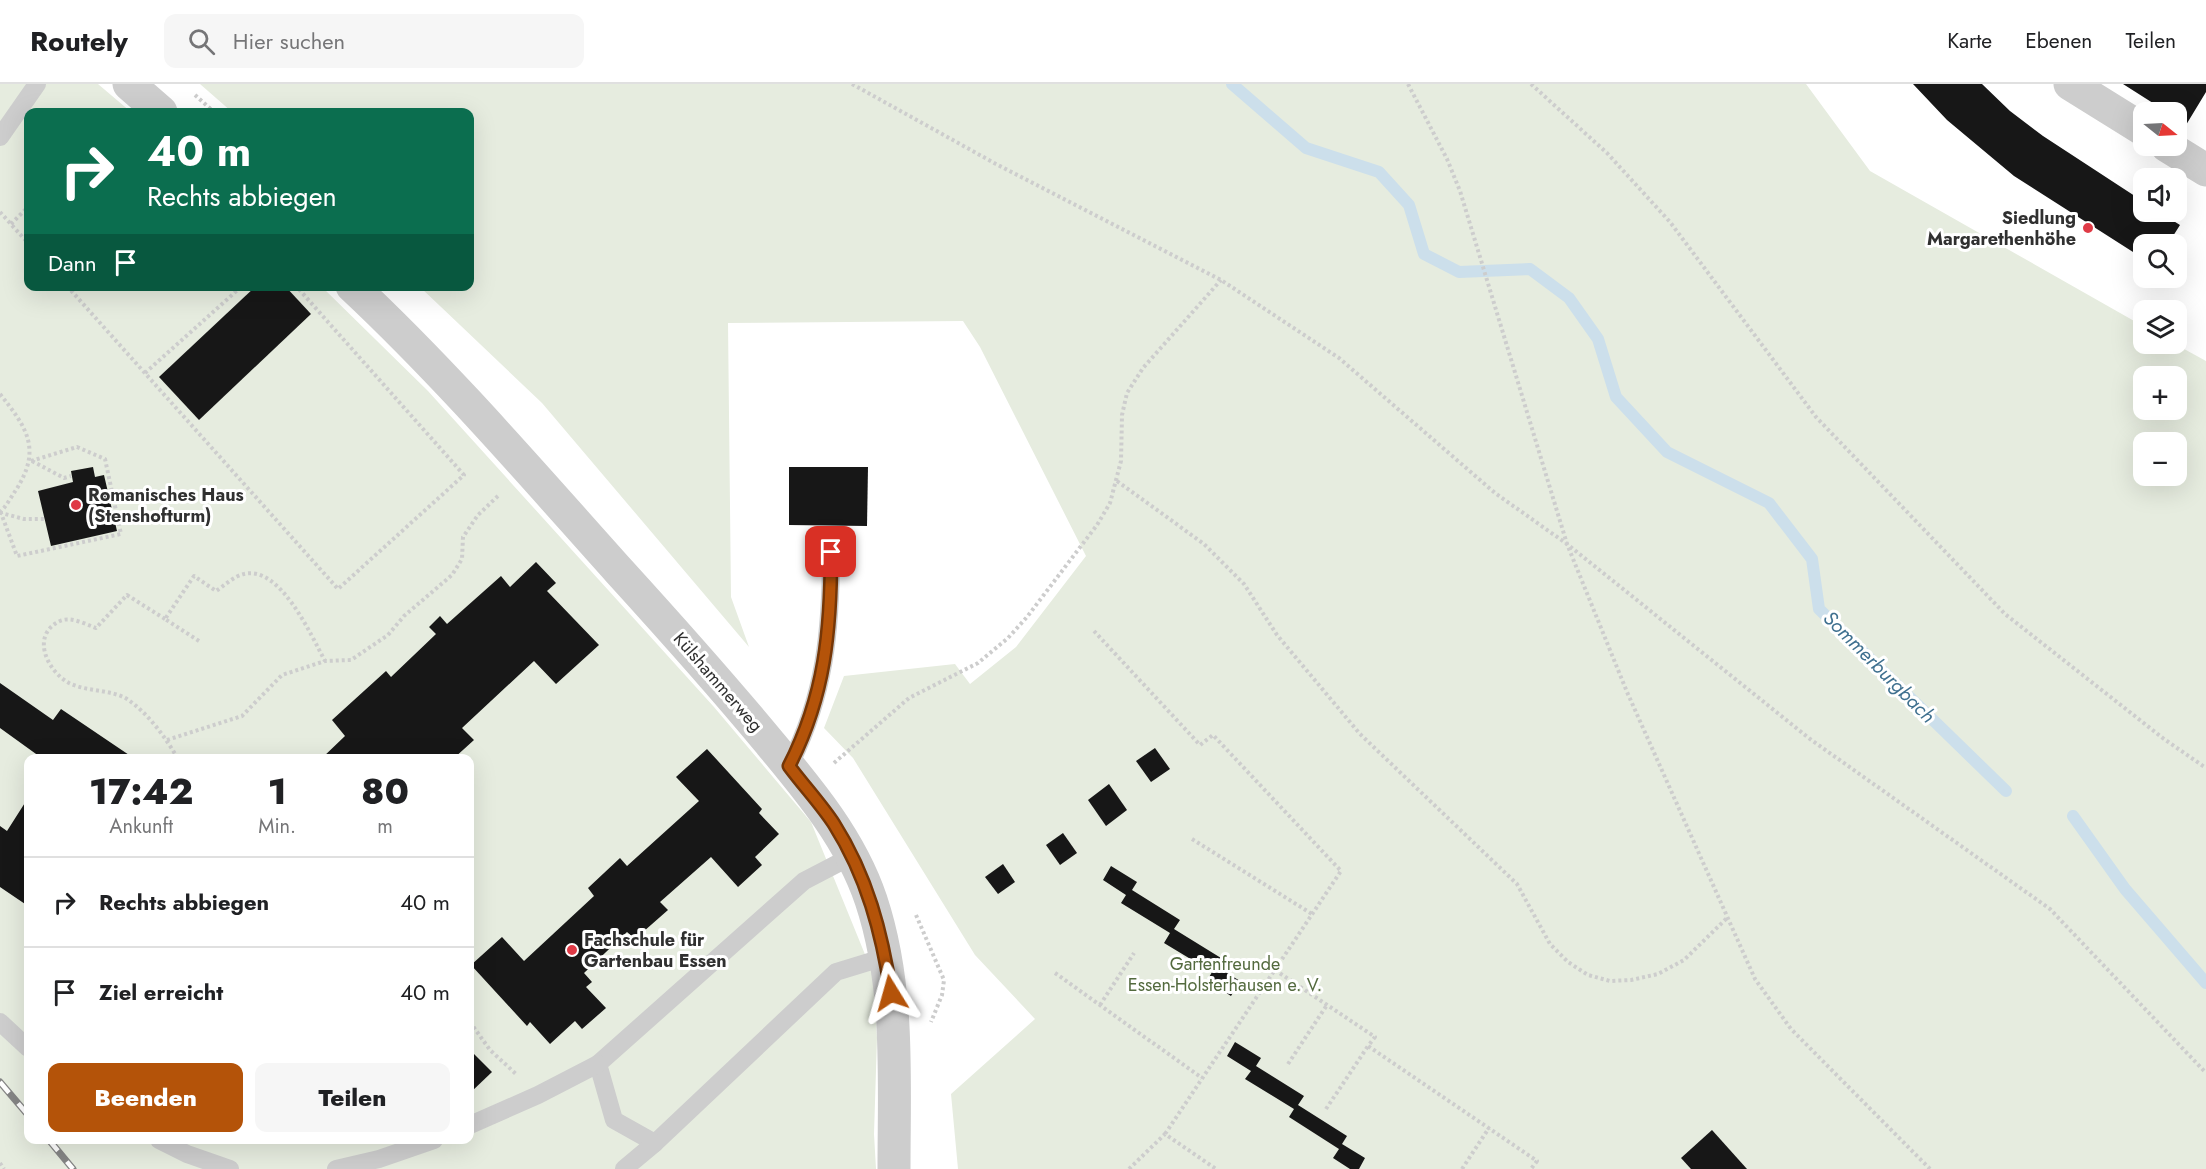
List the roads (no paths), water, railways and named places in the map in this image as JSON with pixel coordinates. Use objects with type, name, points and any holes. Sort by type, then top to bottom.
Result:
[{"type":"street","points":[[129,84],[156,108]]},
{"type":"street","points":[[2070,84],[2133,123]]},
{"type":"street","points":[[2183,156],[2206,170]]},
{"type":"street","name":"Külshammerweg","points":[[357,291],[420,351],[709,670],[833,823],[852,856],[871,900],[885,957],[894,1011],[894,1169]]},
{"type":"lane","points":[[0,137],[37,84]]},
{"type":"lane","points":[[789,766],[802,741],[821,684],[831,615],[831,552]]},
{"type":"lane","points":[[474,1123],[538,1095],[598,1064],[804,881],[852,856]]},
{"type":"lane","points":[[624,1169],[655,1143],[836,972],[885,957]]},
{"type":"lane","points":[[0,1022],[24,1044]]},
{"type":"lane","points":[[598,1064],[614,1120],[655,1143]]},
{"type":"lane","points":[[167,1144],[187,1154],[230,1169]]},
{"type":"lane","points":[[336,1169],[379,1159],[422,1144]]},
{"type":"waterway","name":"Sommerburgbach","points":[[1232,84],[1306,148],[1379,172],[1409,205],[1424,254],[1459,272],[1530,269],[1569,298],[1598,339],[1616,397],[1667,452],[1769,503],[1812,559],[1819,609],[2006,791]]},
{"type":"waterway","name":"Sommerburgbach","points":[[2073,816],[2125,889],[2206,983]]},
{"type":"railway","points":[[0,1082],[24,1110]]},
{"type":"railway","points":[[52,1144],[73,1169]]},
{"type":"place","name":"Siedlung Margarethenhöhe","points":[[2088,228]]},
{"type":"place","name":"Romanisches Haus (Stenshofturm)","points":[[76,505]]},
{"type":"place","name":"Fachschule für Gartenbau Essen","points":[[572,950]]},
{"type":"park label","name":"Gartenfreunde Essen-Holsterhausen e. V.","points":[[1225,974]]}]
